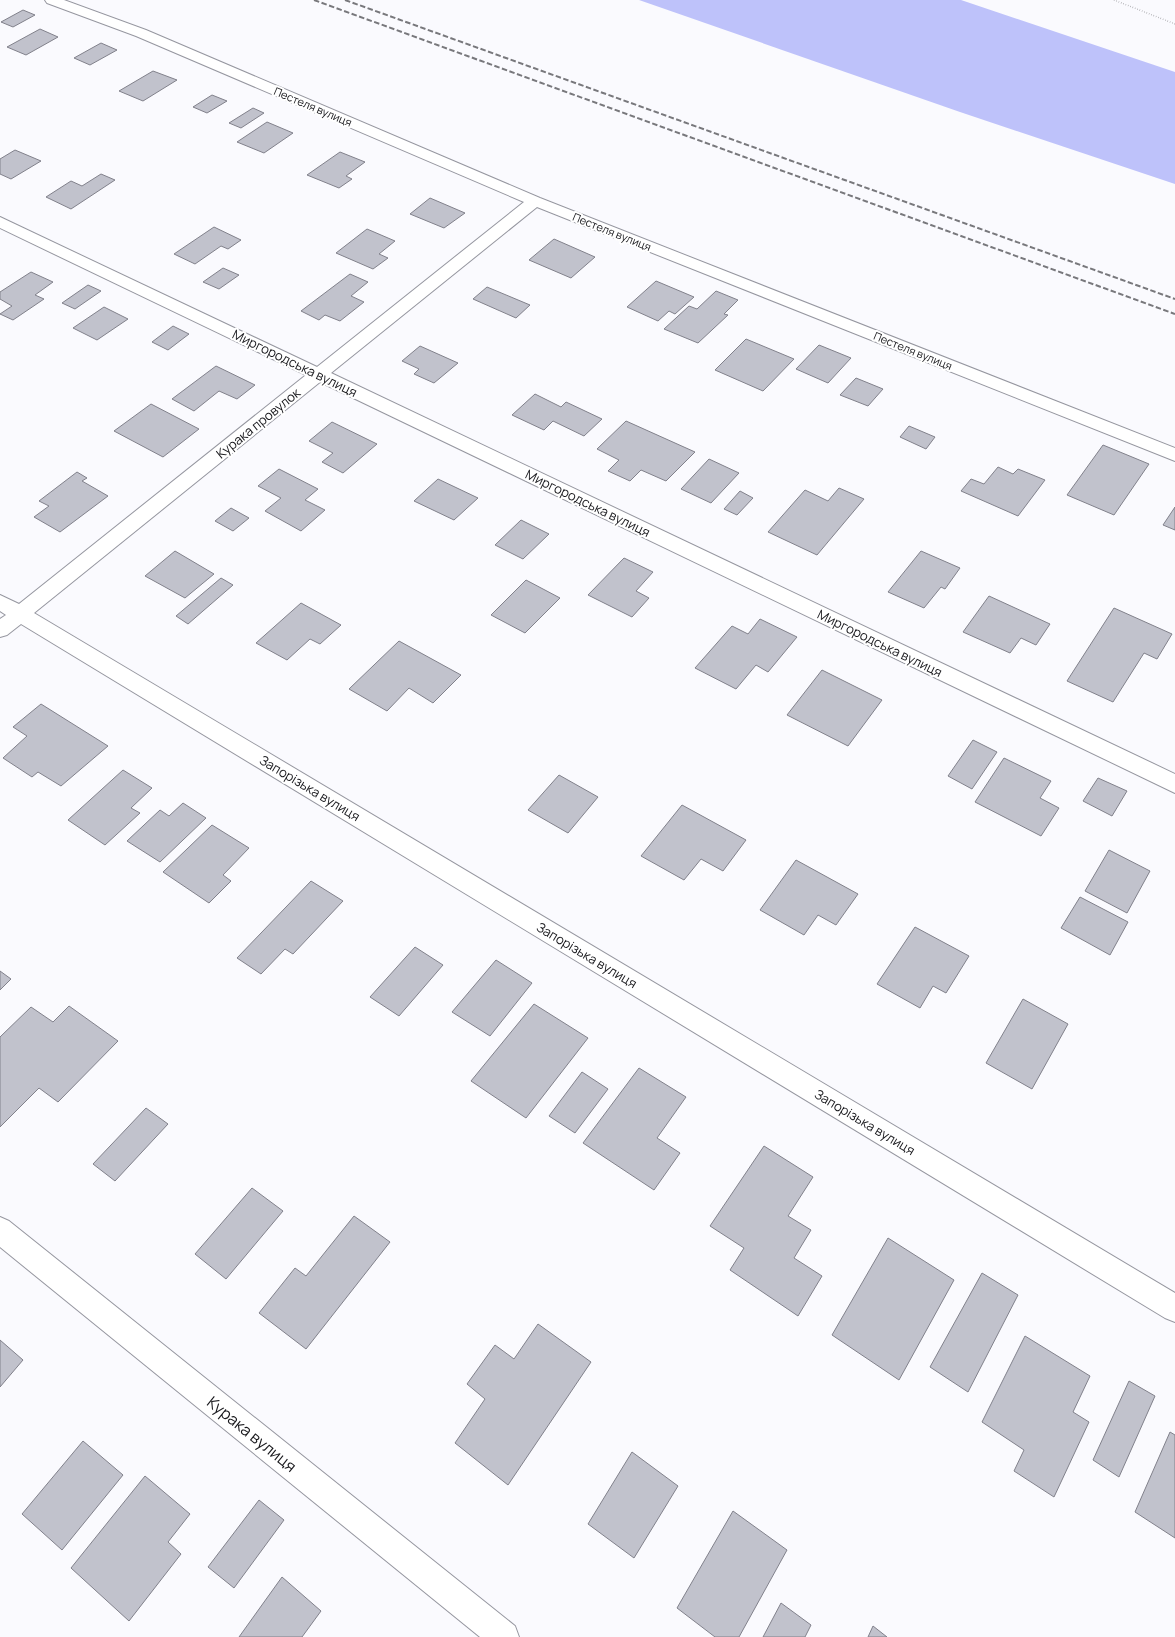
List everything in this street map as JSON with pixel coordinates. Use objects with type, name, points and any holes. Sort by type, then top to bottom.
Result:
[{"type":"street","name":"Пестеля вулиця","points":[[52,0],[141,33],[535,201],[1175,455]]},
{"type":"street","name":"Курака провулок","points":[[0,630],[535,201]]},
{"type":"street","name":"Миргородська вулиця","points":[[0,222],[1175,784]]},
{"type":"street","name":"Запорізька вулиця","points":[[0,602],[1175,1308]]},
{"type":"street","name":"Курака вулиця","points":[[0,1230],[504,1637]]},
{"type":"path","points":[[1114,0],[1175,24]]},
{"type":"shaded area","points":[[639,0],[961,0],[1175,72],[1175,184],[960,112]]},
{"type":"building","points":[[23,10],[35,15],[13,27],[1,22]]},
{"type":"building","points":[[40,29],[58,37],[26,55],[7,47]]},
{"type":"building","points":[[101,43],[117,50],[90,65],[74,58]]},
{"type":"building","points":[[153,71],[177,80],[143,101],[119,91]]},
{"type":"building","points":[[212,95],[227,101],[207,113],[193,107]]},
{"type":"building","points":[[253,108],[264,113],[241,128],[229,123]]},
{"type":"building","points":[[267,122],[293,133],[264,153],[237,142]]},
{"type":"building","points":[[15,150],[41,161],[11,179],[0,174],[0,159]]},
{"type":"building","points":[[340,152],[365,162],[346,176],[352,179],[339,188],[307,175]]},
{"type":"building","points":[[101,174],[115,180],[71,209],[46,197],[71,181],[82,186]]},
{"type":"building","points":[[430,198],[465,213],[444,228],[410,214]]},
{"type":"building","points":[[214,227],[241,240],[228,249],[221,246],[195,264],[174,254]]},
{"type":"building","points":[[367,229],[395,241],[379,254],[388,258],[373,269],[336,253]]},
{"type":"building","points":[[554,239],[595,257],[571,278],[529,260]]},
{"type":"building","points":[[223,268],[239,275],[219,289],[203,282]]},
{"type":"building","points":[[31,272],[53,282],[35,295],[44,299],[13,320],[0,314],[12,306],[0,299],[0,292]]},
{"type":"building","points":[[350,274],[368,282],[351,296],[364,302],[340,321],[325,315],[319,320],[301,311]]},
{"type":"building","points":[[656,281],[694,297],[675,314],[669,311],[658,321],[627,307]]},
{"type":"building","points":[[88,285],[101,291],[75,309],[62,303]]},
{"type":"building","points":[[487,287],[530,305],[516,318],[473,299]]},
{"type":"building","points":[[716,291],[738,300],[724,314],[728,315],[698,343],[664,329],[689,306],[697,309]]},
{"type":"building","points":[[104,307],[128,319],[97,340],[73,328]]},
{"type":"building","points":[[173,326],[189,334],[168,350],[152,342]]},
{"type":"building","points":[[746,339],[794,359],[763,391],[715,370]]},
{"type":"building","points":[[819,345],[851,358],[828,383],[796,369]]},
{"type":"building","points":[[420,346],[458,363],[434,383],[414,374],[419,369],[402,361]]},
{"type":"building","points":[[216,366],[255,385],[237,399],[219,391],[194,411],[172,399]]},
{"type":"building","points":[[856,378],[883,389],[868,406],[840,395]]},
{"type":"building","points":[[535,394],[561,407],[566,402],[602,419],[584,436],[553,421],[544,430],[512,415]]},
{"type":"building","points":[[151,404],[199,429],[163,457],[114,431]]},
{"type":"building","points":[[626,421],[695,452],[666,481],[641,470],[630,481],[608,471],[619,460],[597,449]]},
{"type":"building","points":[[332,422],[377,444],[343,473],[322,462],[333,453],[309,441]]},
{"type":"building","points":[[909,426],[935,437],[926,449],[900,437]]},
{"type":"building","points":[[1103,445],[1149,464],[1114,515],[1067,495]]},
{"type":"building","points":[[709,459],[739,473],[711,503],[681,489]]},
{"type":"building","points":[[998,467],[1013,474],[1018,469],[1045,480],[1018,516],[961,491],[971,479],[984,484]]},
{"type":"building","points":[[279,469],[318,489],[305,500],[325,510],[301,531],[265,511],[281,498],[258,486]]},
{"type":"building","points":[[77,472],[87,478],[82,481],[108,496],[60,532],[34,517],[49,506],[39,501]]},
{"type":"building","points":[[438,479],[478,498],[454,520],[414,501]]},
{"type":"building","points":[[839,488],[864,499],[817,555],[768,532],[805,490],[828,501]]},
{"type":"building","points":[[740,491],[753,498],[737,515],[724,509]]},
{"type":"building","points":[[1175,507],[1175,530],[1163,525]]},
{"type":"building","points":[[231,508],[249,518],[233,531],[215,521]]},
{"type":"building","points":[[521,520],[549,534],[523,559],[495,545]]},
{"type":"building","points":[[175,551],[214,574],[185,598],[145,576]]},
{"type":"building","points":[[921,551],[960,568],[945,589],[941,587],[924,608],[888,592]]},
{"type":"building","points":[[624,558],[653,572],[636,591],[649,598],[632,617],[588,595]]},
{"type":"building","points":[[221,578],[233,585],[188,624],[176,616]]},
{"type":"building","points":[[526,580],[560,598],[525,633],[491,615]]},
{"type":"building","points":[[989,596],[1050,624],[1036,645],[1021,638],[1010,653],[963,632]]},
{"type":"building","points":[[301,603],[341,625],[320,644],[310,639],[287,660],[256,643]]},
{"type":"building","points":[[1114,608],[1172,634],[1157,659],[1144,653],[1113,702],[1067,681]]},
{"type":"building","points":[[760,619],[797,637],[768,672],[756,665],[736,689],[695,668],[732,626],[748,634]]},
{"type":"building","points":[[399,641],[461,675],[433,703],[409,688],[387,711],[349,689]]},
{"type":"building","points":[[822,670],[882,700],[848,746],[787,715]]},
{"type":"building","points":[[41,704],[108,746],[61,786],[38,772],[32,777],[3,758],[27,736],[13,727]]},
{"type":"building","points":[[973,740],[997,752],[972,789],[948,776]]},
{"type":"building","points":[[1004,758],[1051,781],[1040,798],[1059,808],[1041,836],[975,802]]},
{"type":"building","points":[[123,770],[152,788],[131,808],[140,813],[105,845],[68,820]]},
{"type":"building","points":[[559,775],[598,797],[568,833],[528,810]]},
{"type":"building","points":[[1098,778],[1127,791],[1112,816],[1083,801]]},
{"type":"building","points":[[183,803],[206,818],[160,862],[127,841],[160,810],[169,816]]},
{"type":"building","points":[[682,805],[746,840],[723,871],[701,859],[684,880],[641,856]]},
{"type":"building","points":[[212,825],[249,848],[223,875],[231,881],[209,903],[163,872]]},
{"type":"building","points":[[1109,850],[1150,871],[1127,913],[1085,891]]},
{"type":"building","points":[[796,860],[858,894],[836,925],[818,915],[804,935],[760,910]]},
{"type":"building","points":[[311,881],[343,901],[293,954],[285,949],[261,974],[237,958]]},
{"type":"building","points":[[1080,897],[1128,922],[1110,955],[1061,928]]},
{"type":"building","points":[[915,927],[969,956],[946,993],[933,986],[920,1008],[877,984]]},
{"type":"building","points":[[415,947],[443,965],[399,1016],[370,997]]},
{"type":"building","points":[[496,960],[532,983],[490,1036],[452,1012]]},
{"type":"building","points":[[0,971],[11,979],[0,990]]},
{"type":"building","points":[[1023,999],[1068,1024],[1032,1089],[986,1063]]},
{"type":"building","points":[[534,1004],[588,1038],[526,1118],[471,1081]]},
{"type":"building","points":[[69,1006],[118,1041],[58,1102],[39,1088],[0,1127],[0,1037],[31,1007],[53,1022]]},
{"type":"building","points":[[639,1068],[686,1097],[657,1138],[680,1153],[654,1190],[583,1143]]},
{"type":"building","points":[[582,1072],[608,1089],[575,1133],[549,1116]]},
{"type":"building","points":[[146,1108],[168,1124],[115,1181],[93,1164]]},
{"type":"building","points":[[764,1146],[813,1177],[788,1216],[811,1230],[794,1258],[822,1276],[798,1316],[730,1270],[744,1248],[710,1226]]},
{"type":"building","points":[[252,1188],[283,1211],[226,1279],[195,1254]]},
{"type":"building","points":[[354,1216],[390,1242],[306,1349],[259,1313],[295,1268],[306,1276]]},
{"type":"building","points":[[888,1238],[954,1280],[899,1380],[832,1335]]},
{"type":"building","points":[[982,1273],[1018,1295],[968,1392],[930,1367]]},
{"type":"building","points":[[538,1324],[591,1362],[508,1485],[455,1443],[485,1399],[467,1384],[495,1345],[514,1359]]},
{"type":"building","points":[[1025,1336],[1090,1376],[1073,1412],[1089,1422],[1054,1497],[1014,1471],[1024,1450],[982,1422]]},
{"type":"building","points":[[0,1340],[23,1360],[0,1387]]},
{"type":"building","points":[[1129,1381],[1155,1396],[1119,1477],[1093,1460]]},
{"type":"building","points":[[1170,1432],[1175,1435],[1175,1538],[1135,1512]]},
{"type":"building","points":[[83,1441],[123,1475],[62,1550],[22,1514]]},
{"type":"building","points":[[632,1452],[678,1486],[634,1558],[588,1524]]},
{"type":"building","points":[[145,1476],[190,1514],[168,1542],[181,1554],[129,1621],[71,1568]]},
{"type":"building","points":[[259,1500],[284,1520],[234,1588],[208,1567]]},
{"type":"building","points":[[733,1511],[787,1550],[739,1637],[715,1637],[677,1608]]},
{"type":"building","points":[[282,1577],[321,1611],[302,1637],[239,1637]]},
{"type":"building","points":[[781,1603],[811,1625],[805,1637],[763,1637]]},
{"type":"building","points":[[873,1626],[887,1637],[868,1637]]},
{"type":"railway","points":[[314,0],[1175,314]]},
{"type":"railway","points":[[345,0],[1175,299]]}]
